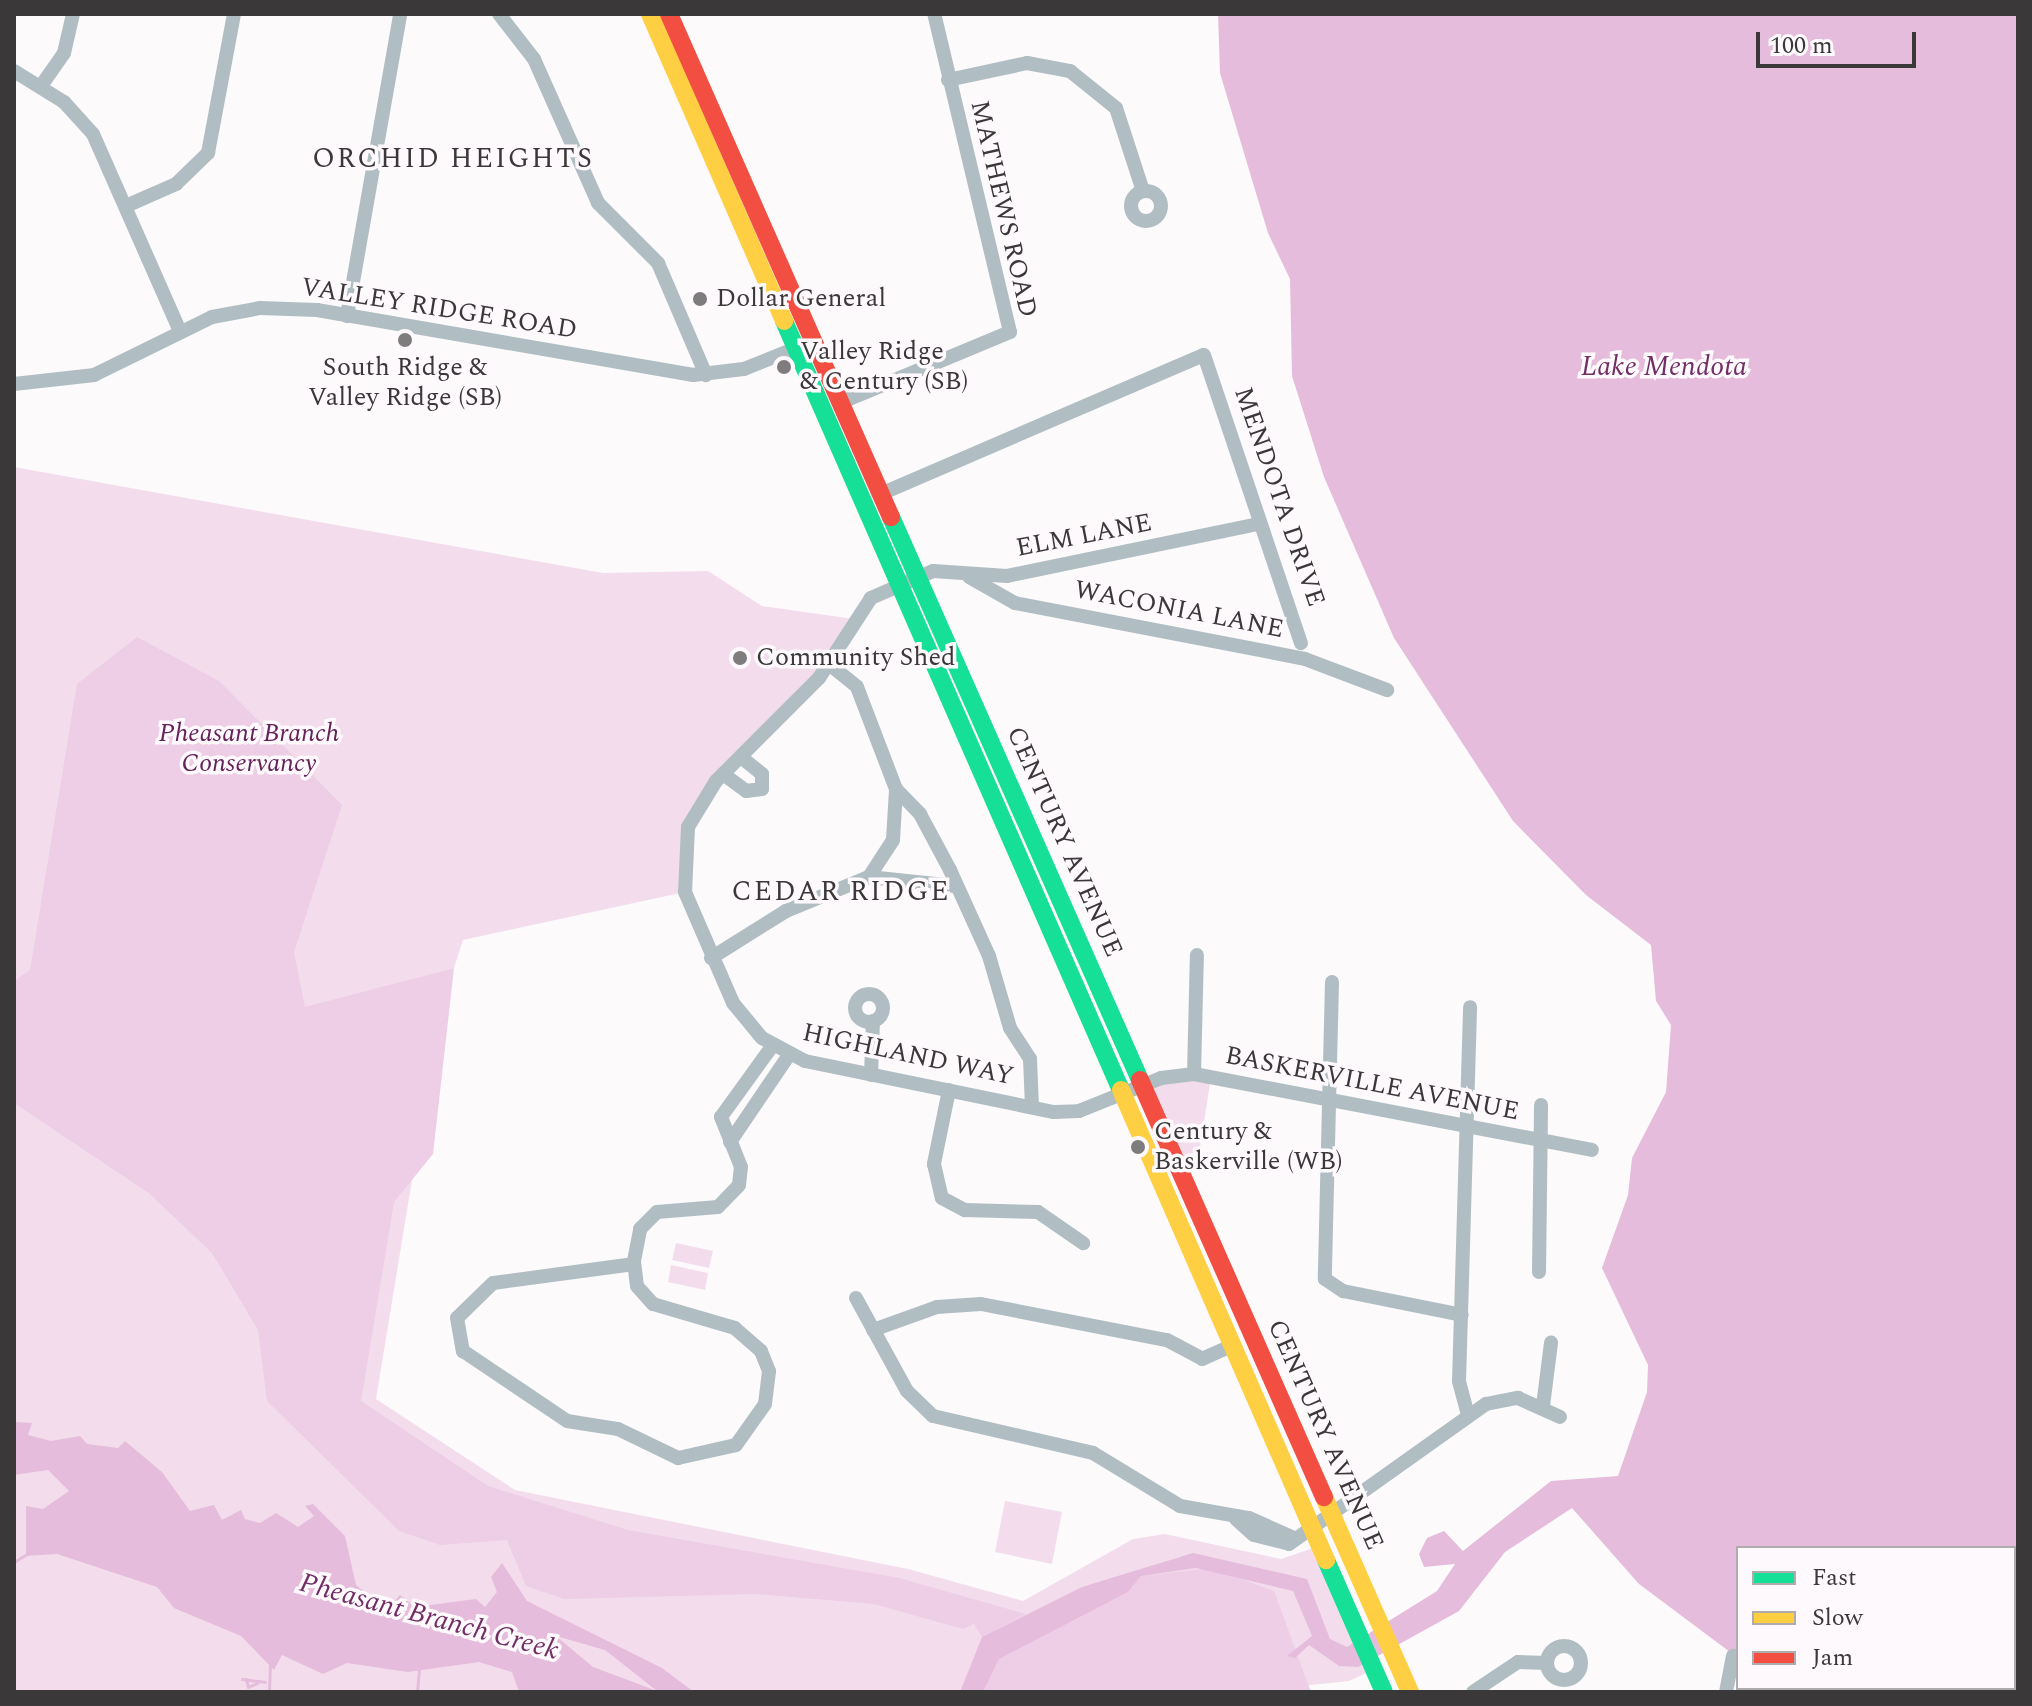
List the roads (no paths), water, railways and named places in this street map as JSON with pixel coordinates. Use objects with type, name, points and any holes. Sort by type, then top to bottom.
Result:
[{"type":"main road","name":"CENTURY AVENUE","points":[[650,14],[806,344],[842,402],[1410,1692]]},
{"type":"main road","name":"CENTURY AVENUE","points":[[669,14],[806,344],[899,582],[1384,1692]]},
{"type":"street","points":[[41,86],[64,53],[73,14]]},
{"type":"street","points":[[126,206],[176,184],[208,153],[234,14]]},
{"type":"street","points":[[347,316],[400,14]]},
{"type":"street","points":[[499,14],[534,59],[598,203],[658,263],[706,375]]},
{"type":"street","name":"MATHEWS ROAD","points":[[842,402],[1010,332],[934,14]]},
{"type":"street","points":[[948,80],[1027,63],[1070,71],[1116,108],[1143,191]]},
{"type":"street","points":[[14,71],[41,86],[93,134],[180,331]]},
{"type":"street","name":"VALLEY RIDGE ROAD","points":[[14,384],[94,375],[180,331],[260,308],[347,316],[706,375],[806,344]]},
{"type":"street","points":[[883,493],[1200,354],[1216,344]]},
{"type":"street","name":"MENDOTA DRIVE","points":[[1200,354],[1301,643]]},
{"type":"street","name":"ELM LANE","points":[[919,575],[1007,576],[1258,524]]},
{"type":"street","name":"HIGHLAND WAY","points":[[919,575],[899,582],[863,606],[829,664],[723,774],[695,811],[683,861],[685,892],[711,958],[740,1015],[789,1055],[871,1075],[1072,1112],[1143,1084]]},
{"type":"street","name":"WACONIA LANE","points":[[965,575],[1015,603],[1305,659],[1387,690]]},
{"type":"street","points":[[829,664],[857,687],[896,789],[920,814],[989,956],[1010,1028],[1030,1059],[1032,1107]]},
{"type":"street","points":[[723,774],[746,791],[762,789],[762,774],[741,757]]},
{"type":"street","points":[[869,877],[893,840],[896,789]]},
{"type":"street","points":[[711,958],[786,911],[869,877],[955,886]]},
{"type":"street","points":[[1194,1074],[1197,955]]},
{"type":"street","points":[[1332,982],[1325,1276],[1337,1290],[1462,1315]]},
{"type":"street","points":[[1468,1415],[1460,1386],[1470,1007]]},
{"type":"street","points":[[871,1075],[873,1021]]},
{"type":"street","points":[[634,1264],[510,1277],[477,1292],[455,1324],[465,1354],[558,1416],[643,1441],[678,1458],[736,1445],[765,1404],[769,1371],[758,1346],[735,1328],[653,1304],[637,1286],[634,1264],[640,1229],[657,1212],[718,1207],[729,1199],[741,1167],[721,1117],[773,1045]]},
{"type":"street","points":[[730,1142],[789,1055]]},
{"type":"street","name":"BASKERVILLE AVENUE","points":[[1143,1084],[1194,1074],[1592,1150]]},
{"type":"street","points":[[949,1090],[934,1164],[942,1198],[965,1210],[1038,1212],[1083,1243]]},
{"type":"street","points":[[1539,1272],[1541,1105]]},
{"type":"street","points":[[856,1298],[891,1362],[933,1416],[1093,1453],[1180,1506],[1236,1519],[1268,1541],[1294,1538],[1332,1518],[1468,1415],[1500,1399],[1543,1406],[1560,1417]]},
{"type":"street","points":[[873,1330],[937,1307],[981,1304],[1167,1340],[1202,1359],[1233,1345]]},
{"type":"street","points":[[1543,1406],[1551,1343]]},
{"type":"street","points":[[1726,1692],[1733,1656]]},
{"type":"street","points":[[1473,1692],[1518,1662],[1547,1663]]},
{"type":"water","name":"Lake Mendota","points":[[1218,14],[2018,14],[2018,1692],[1920,1690],[2016,1690],[2016,1546],[1736,1546],[1736,1657],[1639,1584],[1572,1508],[1505,1552],[1459,1611],[1358,1667],[1339,1666],[1309,1645],[1295,1658],[1287,1656],[1312,1636],[1293,1591],[1196,1568],[1141,1576],[1128,1592],[999,1659],[983,1692],[960,1692],[982,1637],[1082,1587],[1193,1553],[1307,1579],[1330,1639],[1347,1647],[1437,1591],[1455,1564],[1424,1567],[1419,1554],[1427,1538],[1444,1531],[1463,1551],[1551,1481],[1618,1476],[1647,1392],[1648,1365],[1602,1268],[1628,1195],[1632,1158],[1666,1092],[1671,1025],[1656,1001],[1651,945],[1586,895],[1513,821],[1394,638],[1324,477],[1292,376],[1290,279],[1268,233],[1220,73]]},
{"type":"water","points":[[15,1422],[32,1423],[28,1435],[51,1441],[80,1436],[87,1444],[118,1448],[125,1441],[162,1472],[190,1511],[214,1505],[222,1520],[241,1510],[245,1519],[260,1523],[276,1513],[298,1527],[314,1516],[305,1506],[313,1504],[345,1536],[356,1585],[378,1603],[393,1603],[400,1595],[415,1607],[476,1599],[485,1607],[497,1592],[491,1577],[502,1563],[527,1601],[662,1668],[694,1692],[519,1692],[512,1672],[479,1662],[408,1672],[347,1663],[323,1674],[282,1655],[274,1670],[241,1636],[174,1608],[157,1587],[57,1554],[26,1556],[26,1506],[43,1509],[69,1491],[48,1470],[14,1475]],"holes":[[[556,1636],[605,1650],[657,1691],[593,1667]]]},
{"type":"waterway","name":"Pheasant Branch Creek","points":[[14,1562],[27,1554]]},
{"type":"waterway","points":[[269,1692],[270,1665]]},
{"type":"waterway","points":[[417,1692],[419,1668]]},
{"type":"waterway","points":[[242,1679],[265,1682]]},
{"type":"waterway","points":[[246,1679],[248,1687],[257,1683]]},
{"type":"place","name":"Dollar General","points":[[700,299]]},
{"type":"place","name":"South Ridge & Valley Ridge (SB)","points":[[405,340]]},
{"type":"place","name":"Valley Ridge & Century (SB)","points":[[784,367]]},
{"type":"place","name":"Community Shed","points":[[740,658]]},
{"type":"place","name":"Century & Baskerville (WB)","points":[[1138,1147]]},
{"type":"district","name":"ORCHID HEIGHTS","points":[[453,159]]},
{"type":"district","name":"CEDAR RIDGE","points":[[841,892]]},
{"type":"park label","name":"Pheasant Branch Conservancy","points":[[249,749]]}]
